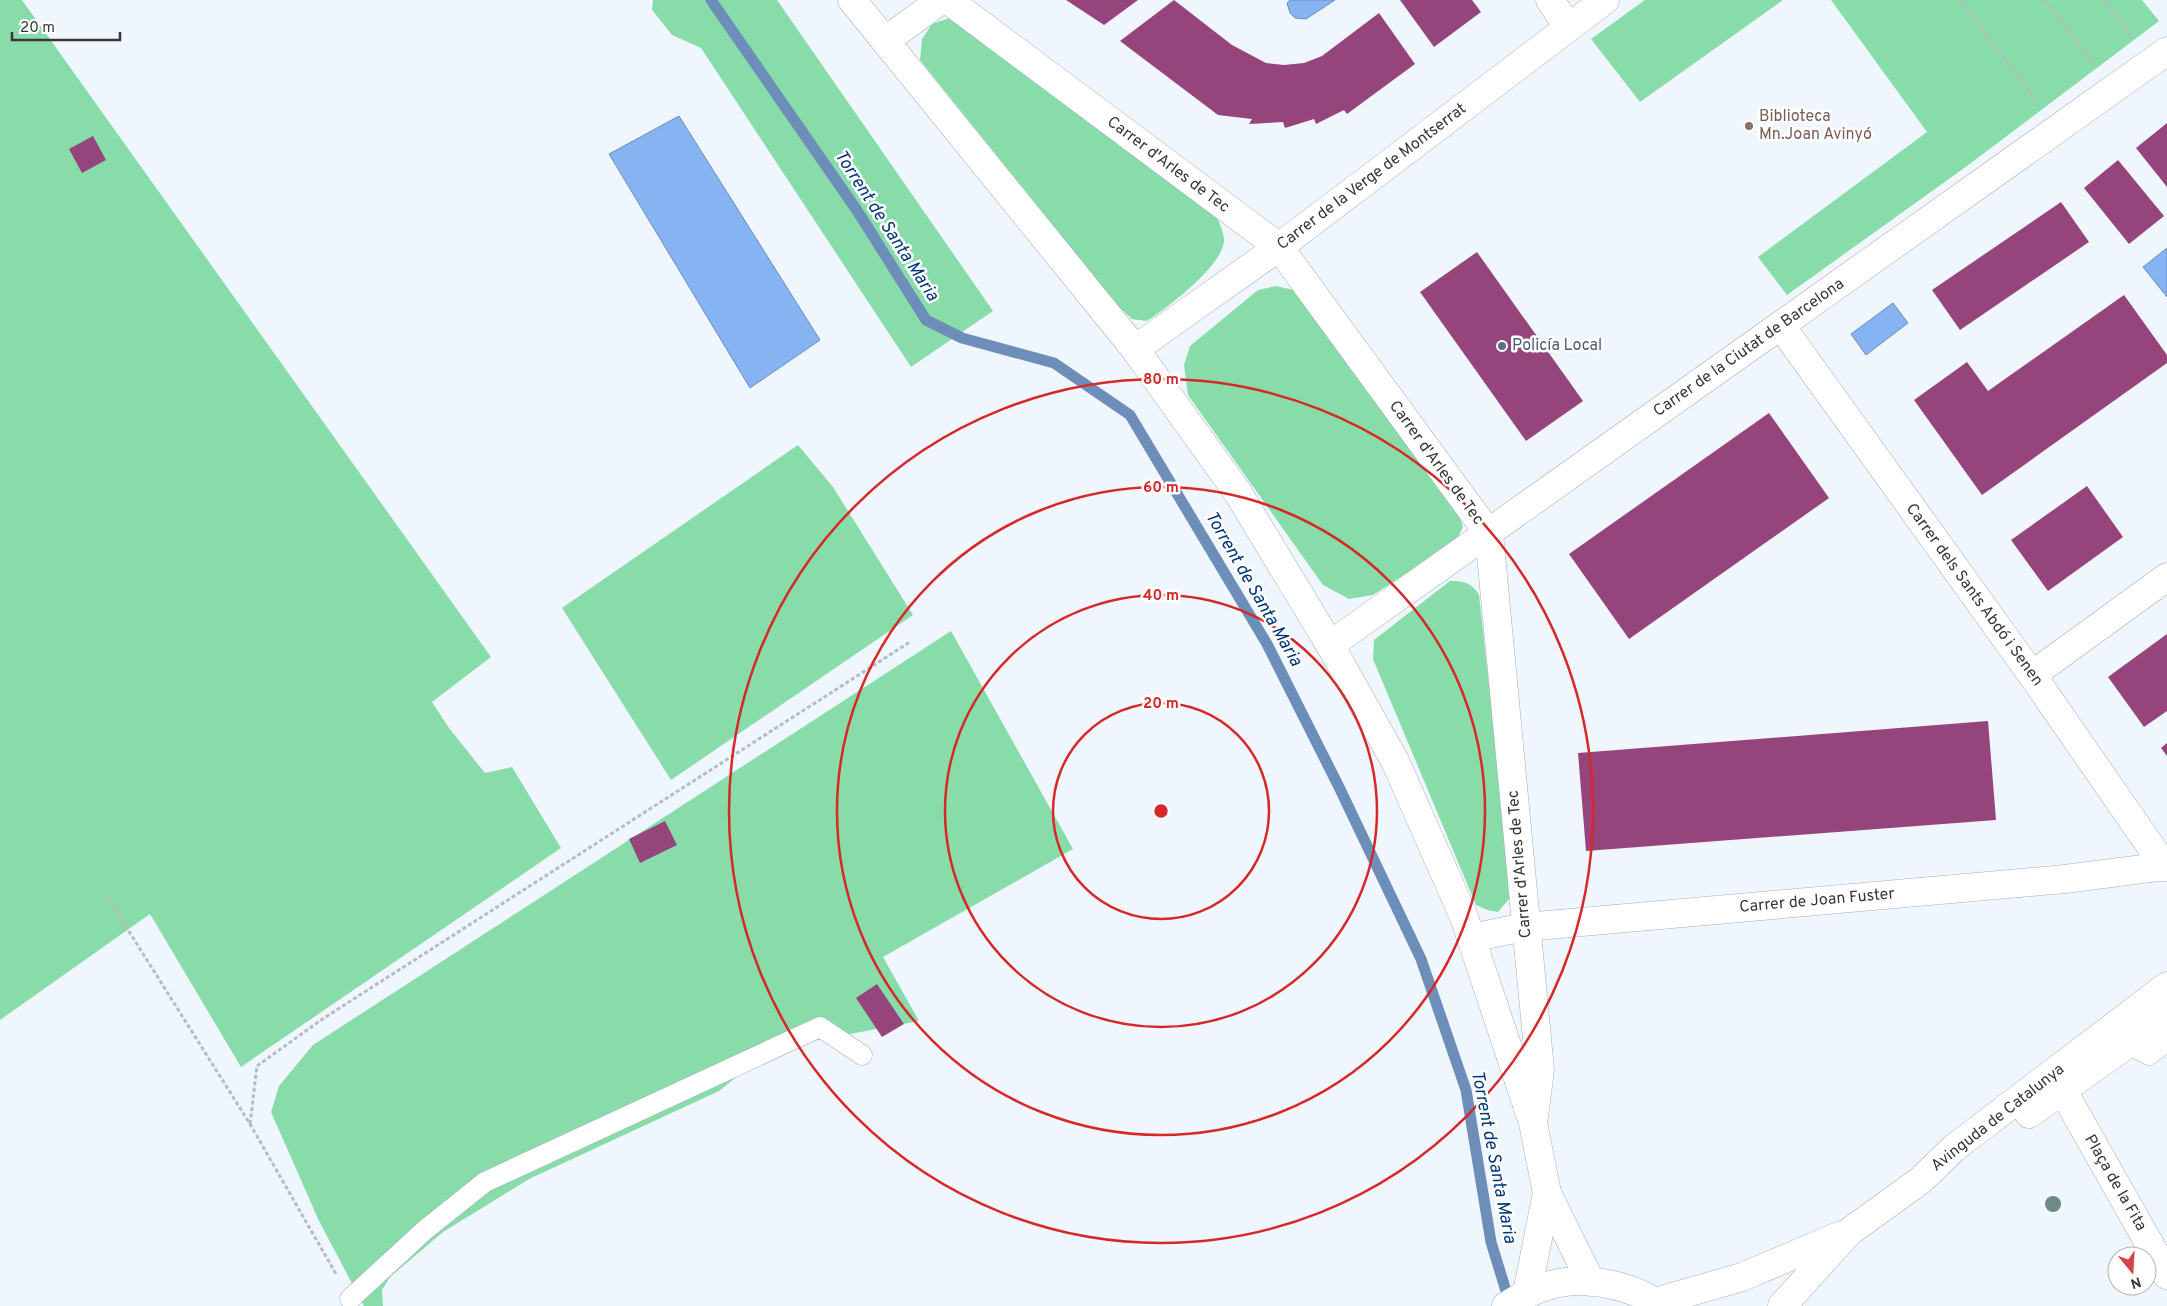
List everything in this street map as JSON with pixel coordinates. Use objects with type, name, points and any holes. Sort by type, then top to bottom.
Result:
[{"type":"street","name":"Carrer d'Arles de Tec","points":[[852,0],[1136,350],[1238,493],[1330,645],[1395,760],[1464,917],[1533,1123],[1547,1193]]},
{"type":"street","points":[[885,41],[941,0]]},
{"type":"street","name":"Carrer d'Arles de Tec","points":[[948,0],[1279,247],[1489,534],[1540,1070],[1533,1123]]},
{"type":"street","points":[[1550,0],[1568,27]]},
{"type":"street","name":"Carrer de la Verge de Montserrat","points":[[1136,350],[1279,247],[1605,0]]},
{"type":"street","name":"Carrer de la Ciutat de Barcelona","points":[[1330,645],[1489,534],[2167,50]]},
{"type":"street","name":"Carrer dels Sants Abdó i Senen","points":[[1781,326],[2032,675],[2166,866]]},
{"type":"street","points":[[2032,675],[2167,577]]},
{"type":"street","name":"Carrer de Joan Fuster","points":[[1471,938],[1525,927],[2065,879],[2166,866]]},
{"type":"street","name":"Avinguda de Catalunya","points":[[1921,1180],[1954,1148],[2167,986]]},
{"type":"street","name":"Avinguda de Catalunya","points":[[1921,1180],[1964,1159],[2167,1016]]},
{"type":"street","name":"Plaça de la Fita","points":[[2063,1091],[2167,1275]]},
{"type":"street","points":[[1782,1306],[1849,1232],[1921,1180]]},
{"type":"street","points":[[1547,1193],[1591,1282]]},
{"type":"street","points":[[1516,1299],[1547,1193]]},
{"type":"street","points":[[1516,1299],[1560,1282],[1591,1282],[1626,1288],[1657,1304],[1742,1277],[1849,1232]]},
{"type":"lane","points":[[350,1299],[425,1230],[485,1182],[820,1027],[862,1055]]},
{"type":"lane","points":[[2128,1044],[2149,1054],[2167,1041]]},
{"type":"path","points":[[1960,0],[2043,109]]},
{"type":"path","points":[[2045,0],[2096,68]]},
{"type":"path","points":[[2104,0],[2134,40]]},
{"type":"path","points":[[250,1124],[257,1066],[329,1015],[910,642]]},
{"type":"path","points":[[108,898],[250,1124],[350,1299]]},
{"type":"green space","points":[[0,0],[22,0],[491,657],[432,702],[449,728],[485,773],[512,767],[561,848],[241,1067],[150,914],[0,1020]]},
{"type":"green space","points":[[653,0],[777,0],[993,311],[911,367],[701,48],[672,35],[652,10]]},
{"type":"green space","points":[[1645,0],[1783,0],[1640,102],[1591,39]]},
{"type":"green space","points":[[1831,0],[2142,0],[2159,21],[1967,166],[1787,295],[1758,257],[1927,132]]},
{"type":"green space","points":[[952,17],[1214,210],[1224,236],[1222,250],[1215,261],[1193,285],[1147,321],[1132,319],[1117,305],[920,60],[922,39],[932,24]]},
{"type":"green space","points":[[1276,286],[1298,291],[1459,514],[1463,527],[1456,541],[1373,595],[1349,599],[1323,585],[1188,395],[1184,365],[1190,346],[1258,290]]},
{"type":"green space","points":[[798,445],[833,487],[913,615],[671,780],[562,608]]},
{"type":"green space","points":[[1450,581],[1467,584],[1479,595],[1510,873],[1509,899],[1498,912],[1476,905],[1373,659],[1374,640]]},
{"type":"green space","points":[[951,631],[1073,849],[883,957],[919,1021],[797,1044],[743,1072],[719,1091],[529,1179],[443,1232],[390,1277],[382,1290],[383,1306],[364,1306],[319,1221],[271,1112],[279,1086],[313,1045]]},
{"type":"water","points":[[1290,0],[1335,0],[1306,19],[1295,18],[1290,13],[1287,3]]},
{"type":"water","points":[[679,116],[820,340],[750,388],[609,154]]},
{"type":"water","points":[[2167,248],[2167,297],[2143,267]]},
{"type":"water","points":[[1893,303],[1908,323],[1866,355],[1851,334]]},
{"type":"building","points":[[1066,0],[1138,0],[1104,25]]},
{"type":"building","points":[[1174,0],[1232,45],[1266,63],[1284,65],[1304,63],[1322,56],[1379,13],[1415,64],[1347,114],[1344,110],[1316,124],[1314,119],[1285,128],[1283,122],[1249,124],[1252,119],[1218,115],[1120,41]]},
{"type":"building","points":[[1400,0],[1472,0],[1481,12],[1434,47]]},
{"type":"building","points":[[2167,123],[2167,187],[2136,148]]},
{"type":"building","points":[[93,136],[106,160],[82,173],[69,149]]},
{"type":"building","points":[[2118,160],[2164,216],[2129,244],[2084,188]]},
{"type":"building","points":[[2061,202],[2089,242],[1960,330],[1932,290]]},
{"type":"building","name":"Policía Local","points":[[1477,252],[1583,401],[1526,441],[1420,292]]},
{"type":"building","points":[[2124,295],[2167,355],[2167,363],[1982,495],[1914,400],[1967,362],[1988,391]]},
{"type":"building","points":[[1769,413],[1829,498],[1629,639],[1569,554]]},
{"type":"building","points":[[2087,486],[2123,537],[2048,591],[2011,540]]},
{"type":"building","points":[[2167,634],[2167,711],[2144,727],[2108,677]]},
{"type":"building","points":[[1988,721],[1996,820],[1586,851],[1578,753]]},
{"type":"building","points":[[2167,743],[2167,756],[2161,748]]},
{"type":"building","points":[[665,821],[677,845],[640,863],[629,839]]},
{"type":"building","points":[[877,984],[904,1024],[882,1037],[856,998]]},
{"type":"waterway","name":"Torrent de Santa Maria","points":[[711,0],[858,212],[926,320],[962,338],[1054,363],[1130,415],[1267,644],[1339,787],[1421,959],[1466,1090],[1491,1242],[1510,1304]]},
{"type":"place","name":"Biblioteca Mn.Joan Avinyó","points":[[1749,126]]},
{"type":"place","name":"Policía Local","points":[[1502,346]]}]
